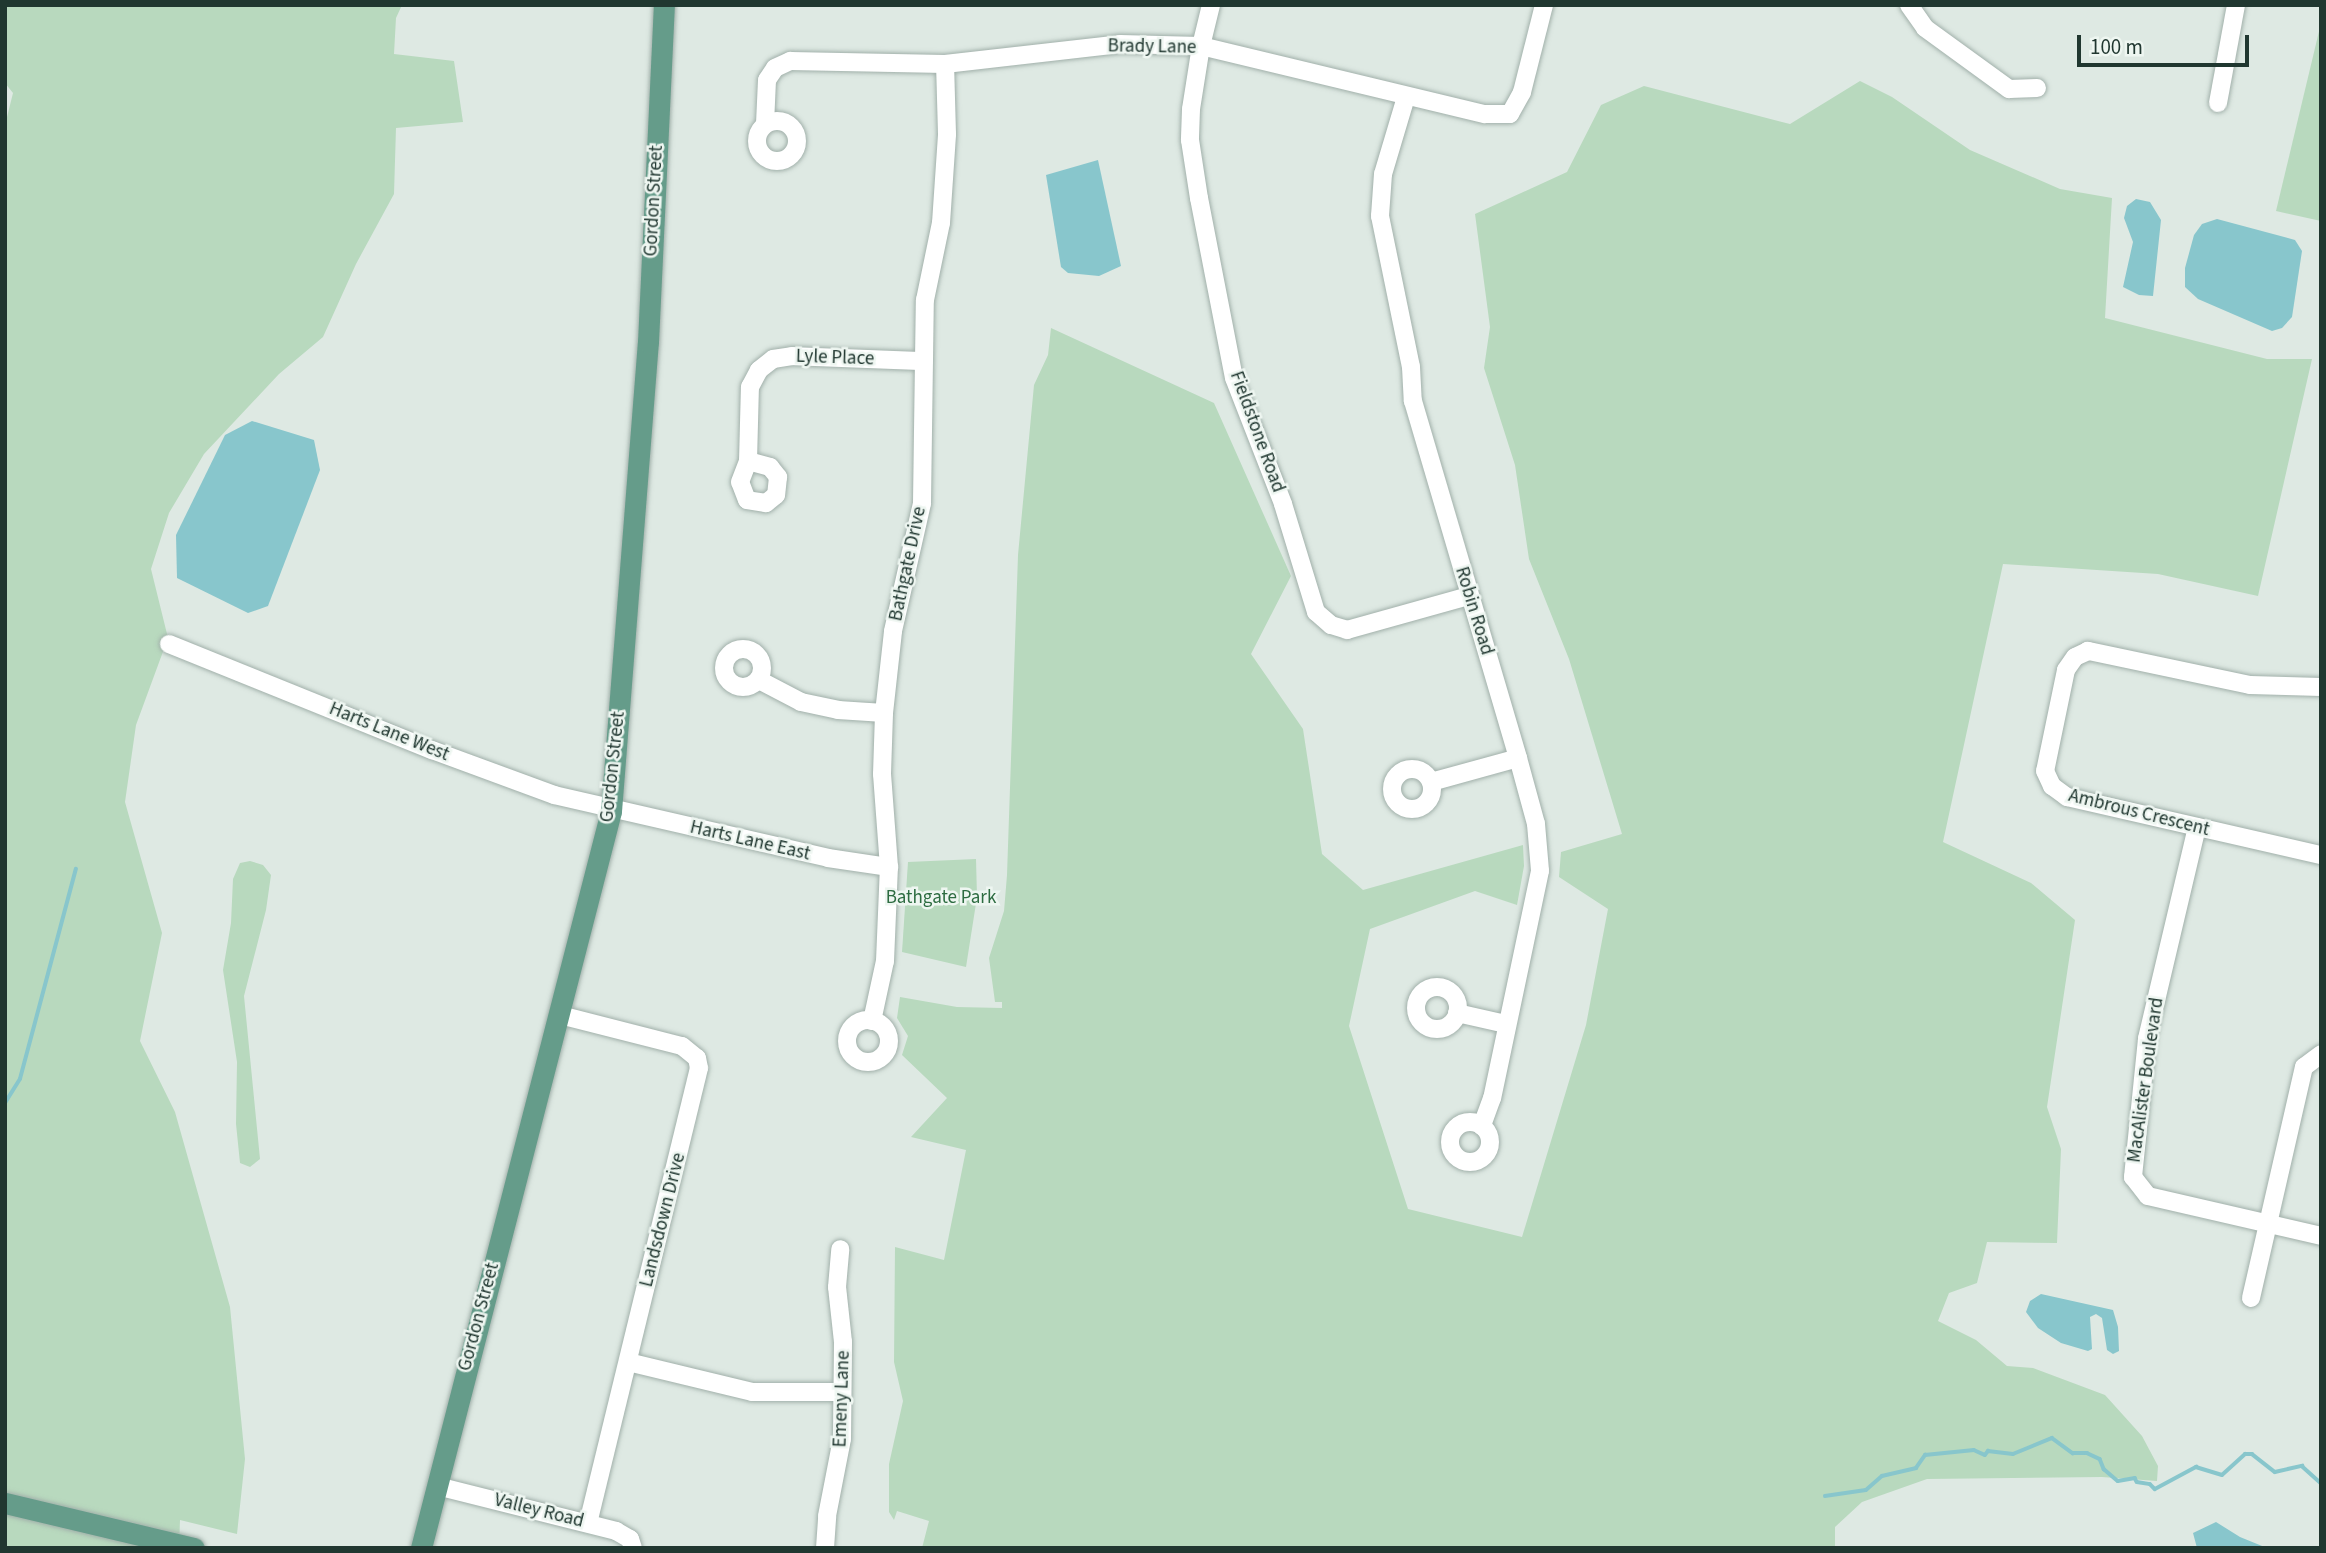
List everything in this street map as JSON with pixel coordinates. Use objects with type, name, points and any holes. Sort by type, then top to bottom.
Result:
[{"type":"main road","name":"Gordon Street","points":[[421,1548],[611,811],[648,342],[664,5]]},
{"type":"main road","points":[[5,1503],[194,1548]]},
{"type":"street","name":"Fieldstone Road","points":[[1211,5],[1201,46],[1190,140],[1234,378],[1283,504],[1317,612],[1331,625],[1347,630],[1469,596]]},
{"type":"street","name":"Brady Lane","points":[[765,124],[767,80],[783,63],[945,64],[1120,44],[1201,46],[1406,97],[1485,114],[1510,114],[1522,92],[1544,5]]},
{"type":"street","points":[[1909,5],[1926,28],[2009,89],[2037,88]]},
{"type":"street","points":[[2218,103],[2236,5]]},
{"type":"street","name":"Bathgate Drive","points":[[872,1021],[885,961],[889,867],[882,774],[884,713],[893,631],[922,503],[925,300],[941,223],[947,134],[945,64]]},
{"type":"street","name":"Robin Road","points":[[1406,97],[1383,174],[1380,216],[1411,367],[1413,401],[1536,824],[1540,871],[1492,1098],[1482,1126]]},
{"type":"street","name":"Lyle Place","points":[[748,461],[750,387],[758,370],[773,359],[792,356],[924,361]]},
{"type":"street","name":"Harts Lane West","points":[[170,644],[436,751],[554,795],[583,800],[611,811]]},
{"type":"street","name":"Ambrous Crescent","points":[[2321,687],[2250,685],[2096,651],[2081,653],[2070,663],[2045,762],[2047,779],[2067,797],[2321,855]]},
{"type":"street","points":[[759,680],[801,702],[884,713]]},
{"type":"street","points":[[1431,782],[1518,758]]},
{"type":"street","name":"Harts Lane East","points":[[611,811],[828,858],[889,867]]},
{"type":"street","name":"MacAlister Boulevard","points":[[2197,827],[2147,1039],[2133,1177],[2148,1196],[2321,1236]]},
{"type":"street","points":[[1457,1013],[1506,1024]]},
{"type":"street","name":"Landsdown Drive","points":[[559,1015],[682,1046],[697,1058],[698,1076],[587,1523]]},
{"type":"street","points":[[2251,1298],[2304,1067],[2321,1054]]},
{"type":"street","name":"Emeny Lane","points":[[825,1548],[827,1516],[842,1439],[844,1342],[837,1287],[840,1249]]},
{"type":"street","points":[[628,1362],[752,1392],[842,1392]]},
{"type":"street","name":"Valley Road","points":[[437,1486],[624,1533],[633,1548]]},
{"type":"green space","points":[[5,5],[402,5],[396,18],[394,54],[454,61],[463,122],[396,128],[394,194],[356,264],[323,337],[279,374],[204,454],[169,513],[151,569],[168,638],[136,725],[125,802],[162,933],[140,1041],[175,1112],[230,1307],[245,1459],[237,1534],[180,1520],[179,1548],[5,1548],[5,125],[13,93],[5,83]]},
{"type":"green space","points":[[2321,23],[2321,221],[2276,211]]},
{"type":"green space","points":[[1860,81],[1892,97],[1970,150],[2060,189],[2112,198],[2105,318],[2267,359],[2312,359],[2258,596],[2158,574],[2003,564],[1943,842],[2031,883],[2075,920],[2047,1107],[2061,1149],[2057,1243],[1987,1242],[1977,1283],[1949,1293],[1938,1321],[1976,1340],[2007,1366],[2033,1368],[2105,1395],[2142,1436],[2158,1466],[2157,1481],[2102,1477],[1927,1479],[1862,1502],[1835,1527],[1835,1548],[922,1548],[929,1521],[897,1511],[894,1520],[889,1512],[889,1464],[903,1401],[894,1362],[895,1247],[944,1260],[966,1150],[911,1137],[947,1098],[902,1055],[908,1036],[897,1018],[900,997],[957,1007],[1002,1008],[1002,1002],[995,1002],[989,958],[1004,911],[1007,875],[1018,555],[1034,385],[1048,355],[1051,328],[1214,403],[1291,576],[1251,654],[1303,729],[1322,854],[1363,890],[1523,845],[1524,866],[1517,905],[1475,891],[1370,929],[1349,1026],[1408,1209],[1522,1237],[1586,1025],[1608,909],[1559,877],[1561,852],[1622,834],[1569,659],[1529,559],[1515,465],[1484,368],[1490,327],[1475,214],[1567,172],[1601,105],[1644,86],[1790,124]]},
{"type":"green space","name":"Bathgate Park","points":[[976,859],[977,897],[966,967],[902,952],[908,862]]},
{"type":"green space","points":[[250,861],[263,865],[271,875],[266,910],[244,996],[260,1159],[250,1167],[240,1163],[236,1124],[237,1062],[223,970],[231,923],[233,879],[240,863]]},
{"type":"water","points":[[1098,160],[1121,266],[1099,276],[1068,273],[1061,267],[1046,175]]},
{"type":"water","points":[[2136,199],[2150,202],[2161,220],[2153,296],[2139,295],[2123,287],[2133,242],[2124,218],[2127,206]]},
{"type":"water","points":[[2217,219],[2295,240],[2302,251],[2292,317],[2282,328],[2272,331],[2198,299],[2185,287],[2185,268],[2194,235],[2202,224]]},
{"type":"water","points":[[252,421],[314,440],[320,470],[268,606],[248,613],[177,578],[176,535],[225,435]]},
{"type":"water","points":[[2041,1294],[2113,1310],[2118,1327],[2119,1351],[2113,1354],[2107,1350],[2102,1318],[2096,1314],[2090,1317],[2092,1349],[2088,1351],[2061,1343],[2038,1328],[2026,1312],[2030,1301]]},
{"type":"water","points":[[2216,1522],[2240,1537],[2267,1548],[2197,1548],[2193,1533]]},
{"type":"waterway","points":[[5,1103],[20,1079],[76,869]]},
{"type":"waterway","points":[[1825,1496],[1866,1490],[1882,1476],[1916,1468],[1925,1455],[1974,1450],[1985,1455],[1988,1451],[2013,1454],[2052,1438],[2073,1453],[2087,1453],[2100,1459],[2104,1469],[2118,1481],[2135,1478],[2137,1482],[2150,1484],[2155,1489],[2196,1467],[2222,1475],[2245,1454],[2252,1454],[2275,1472],[2302,1466],[2321,1483]]}]
